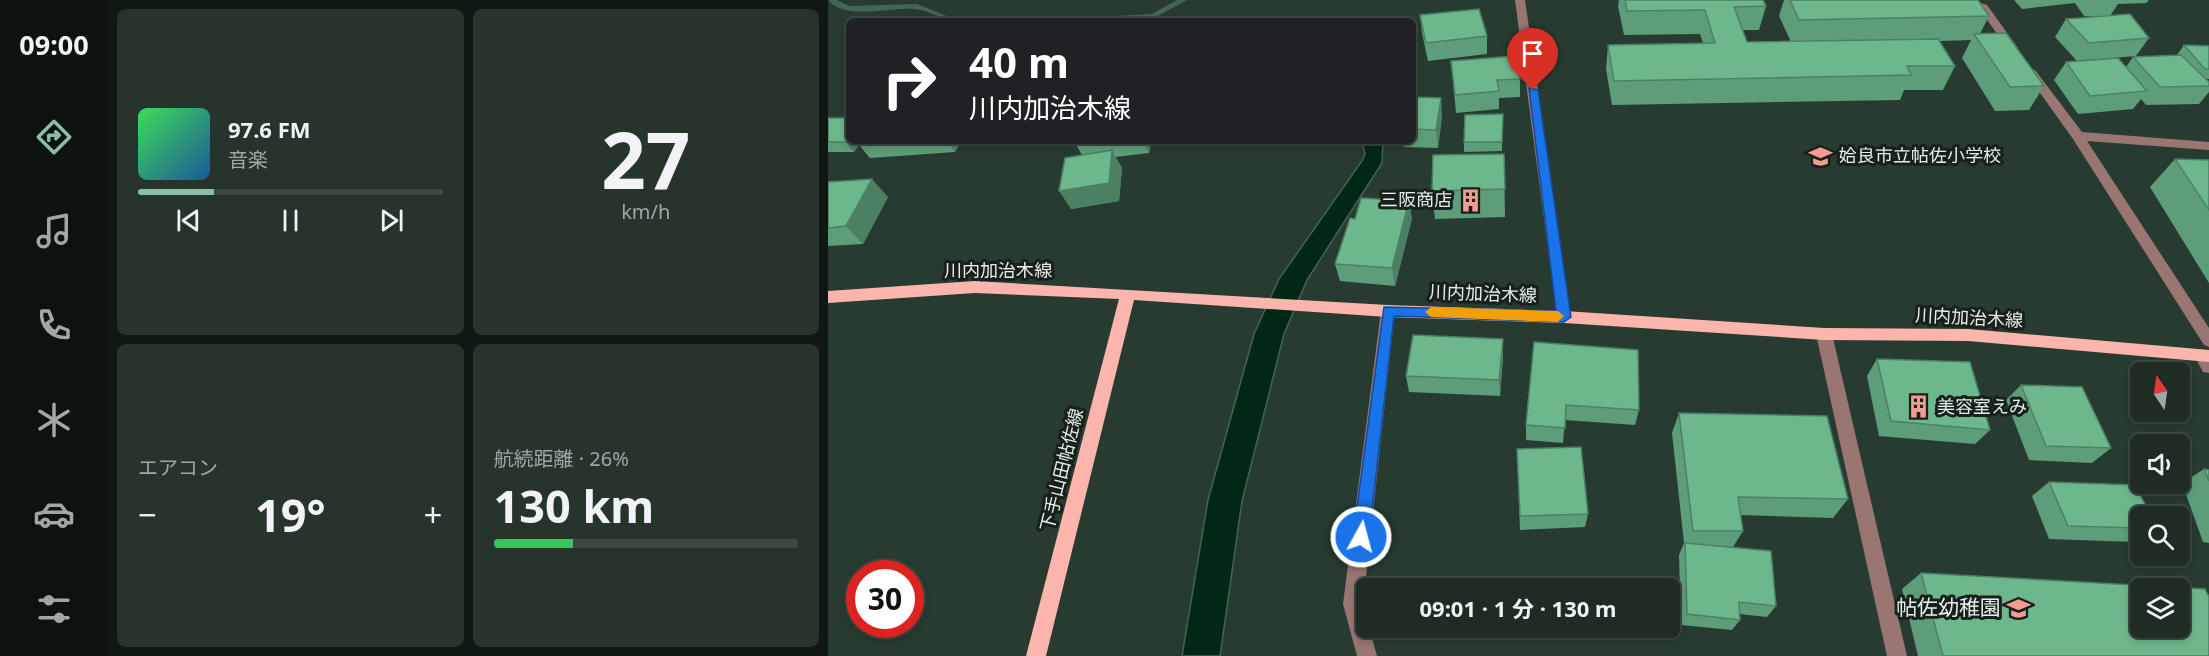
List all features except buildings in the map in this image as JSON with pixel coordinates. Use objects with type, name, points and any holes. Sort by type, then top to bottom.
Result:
[{"type":"main road","name":"川内加治木線","points":[[828,297],[975,287],[1388,310],[1564,317],[1824,333],[1968,335],[2207,355]]},
{"type":"main road","name":"下手山田帖佐線","points":[[1036,656],[1128,294]]},
{"type":"street","points":[[1520,0],[1564,317]]},
{"type":"street","points":[[1960,0],[1983,7],[2078,136],[2207,355]]},
{"type":"street","points":[[2078,136],[2209,146]]},
{"type":"street","points":[[1367,656],[1353,604],[1388,310]]},
{"type":"street","points":[[1824,333],[1897,656]]},
{"type":"shaded area","points":[[1363,144],[1383,144],[1382,163],[1307,280],[1284,334],[1242,501],[1220,656],[1182,656],[1208,500],[1254,334],[1279,279],[1365,154]]},
{"type":"waterway","points":[[831,0],[847,9],[917,6],[947,18]]},
{"type":"waterway","points":[[1124,18],[1154,16],[1183,0]]},
{"type":"slow traffic","points":[[1431,312],[1558,316]]},
{"type":"place","name":"姶良市立帖佐小学校","points":[[1821,156]]},
{"type":"place","name":"三阪商店","points":[[1470,200]]},
{"type":"place","name":"美容室えみ","points":[[1919,407]]},
{"type":"place","name":"帖佐幼稚園","points":[[2019,608]]},
{"type":"route","points":[[1361,537],[1388,310],[1564,317],[1533,90]]}]
